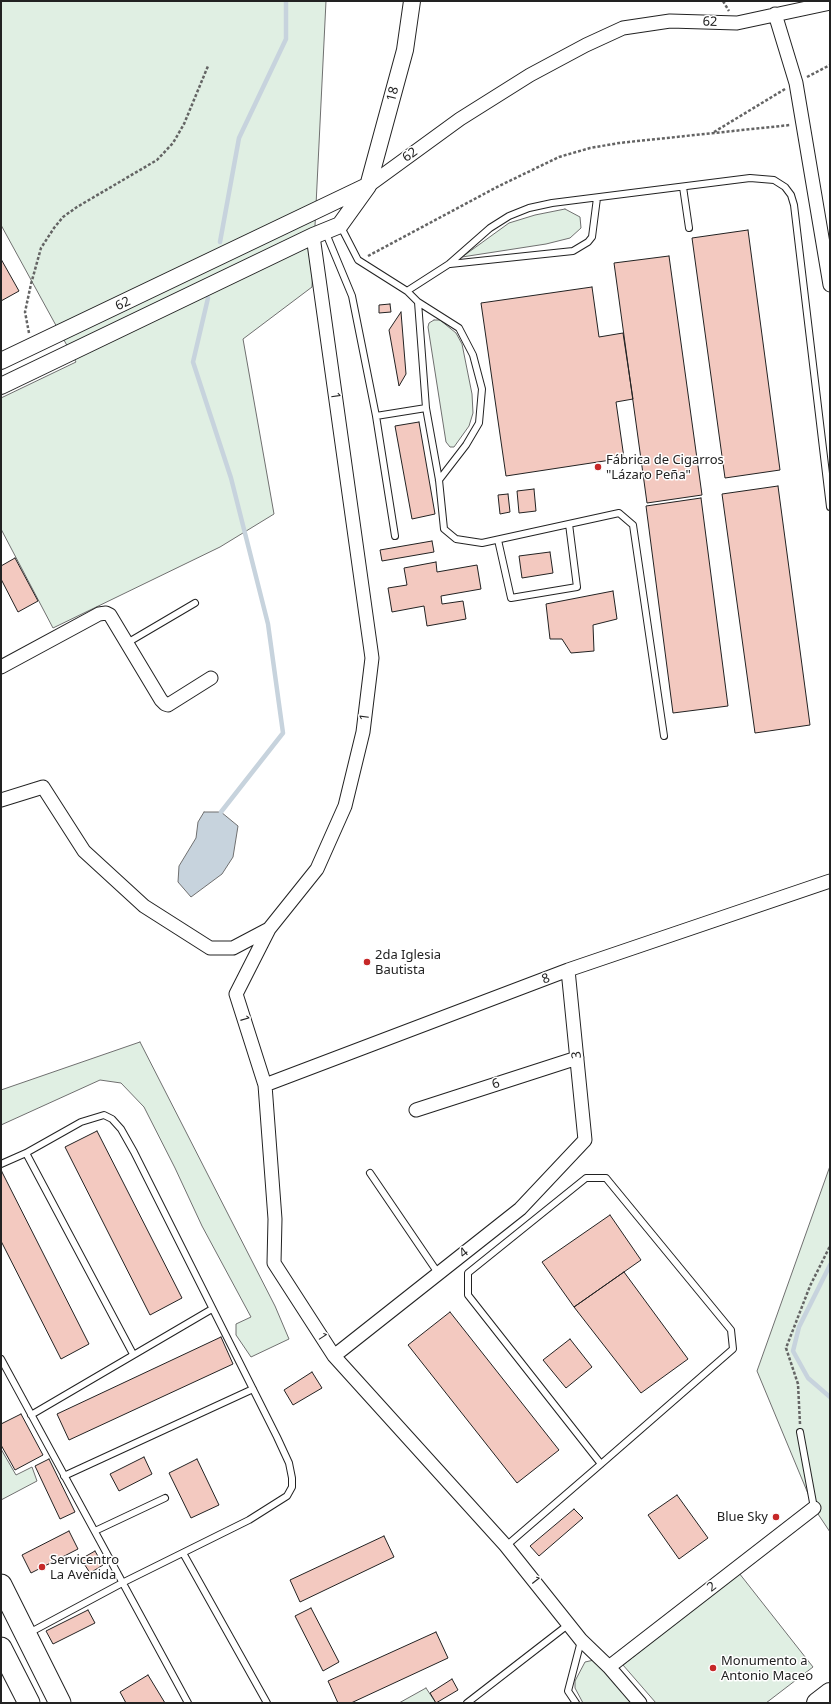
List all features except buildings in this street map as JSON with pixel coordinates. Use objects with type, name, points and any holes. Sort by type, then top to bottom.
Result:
[{"type":"highway","points":[[2,1587],[60,1703]]},
{"type":"highway","points":[[1,1648],[29,1703]]},
{"type":"main road","points":[[817,1703],[830,1693]]},
{"type":"street","name":"18","points":[[368,186],[406,50],[412,1]]},
{"type":"street","name":"62","points":[[1,361],[368,186],[460,119],[530,75],[586,45],[623,28],[670,21],[737,23],[830,3]]},
{"type":"street","points":[[775,14],[796,83],[830,285]]},
{"type":"street","points":[[326,231],[368,186]]},
{"type":"street","name":"62","points":[[1,386],[326,231]]},
{"type":"street","name":"1","points":[[326,231],[372,658],[363,732],[345,806],[317,869],[269,929],[236,994],[265,1085],[275,1218],[274,1263],[334,1356],[506,1546],[582,1640],[609,1667],[640,1703]]},
{"type":"street","points":[[1,667],[100,614],[106,613],[110,615],[161,700],[165,704],[168,705],[211,678]]},
{"type":"street","points":[[1,800],[42,787],[84,851],[144,906],[210,948],[234,948],[269,929]]},
{"type":"street","name":"8","points":[[265,1085],[568,970],[830,880]]},
{"type":"street","name":"3","points":[[568,970],[585,1140]]},
{"type":"street","name":"6","points":[[416,1110],[577,1058]]},
{"type":"street","name":"4","points":[[334,1356],[520,1209],[585,1140]]},
{"type":"street","name":"2","points":[[609,1667],[814,1508]]},
{"type":"lane","points":[[407,291],[449,264],[490,228],[509,216],[529,208],[552,203],[750,178],[774,180],[785,187],[791,195],[794,205],[830,507]]},
{"type":"lane","points":[[683,187],[689,228]]},
{"type":"lane","points":[[449,264],[573,251],[588,242],[592,237],[597,198]]},
{"type":"lane","points":[[326,231],[358,260],[407,291],[418,302],[458,328],[473,355],[482,389],[479,423],[466,446],[439,480]]},
{"type":"lane","points":[[326,231],[352,296],[376,416],[395,536]]},
{"type":"lane","points":[[418,302],[426,408],[439,480],[444,530],[456,539],[482,543],[619,513],[633,525],[664,736]]},
{"type":"lane","points":[[376,416],[426,408]]},
{"type":"lane","points":[[498,540],[511,598],[577,587],[569,524]]},
{"type":"lane","points":[[127,643],[195,603]]},
{"type":"lane","points":[[1,1164],[26,1153],[81,1122],[104,1116],[112,1119],[121,1129],[134,1152],[253,1389],[289,1463],[292,1478],[292,1487],[287,1496],[249,1520],[124,1582],[26,1634]]},
{"type":"lane","points":[[26,1153],[133,1354]]},
{"type":"lane","points":[[370,1173],[438,1273]]},
{"type":"lane","points":[[506,1546],[601,1464],[733,1349],[731,1330],[606,1178],[586,1178],[468,1274],[468,1295],[601,1464]]},
{"type":"lane","points":[[31,1415],[212,1309]]},
{"type":"lane","points":[[1,1359],[64,1476],[124,1582],[188,1703]]},
{"type":"lane","points":[[64,1476],[253,1389]]},
{"type":"lane","points":[[800,1432],[814,1508]]},
{"type":"lane","points":[[95,1531],[165,1498]]},
{"type":"lane","points":[[183,1553],[267,1703]]},
{"type":"lane","points":[[467,1703],[569,1624]]},
{"type":"lane","points":[[576,1703],[568,1691],[582,1640]]},
{"type":"path","points":[[712,133],[796,83],[830,65]]},
{"type":"path","points":[[32,346],[25,312],[41,248],[63,217],[77,207],[157,160],[173,143],[184,124],[208,66]]},
{"type":"path","points":[[358,260],[497,187],[559,157],[590,148],[618,143],[802,124]]},
{"type":"path","points":[[800,1432],[798,1384],[786,1348],[810,1286],[830,1246]]},
{"type":"green space","points":[[1,1],[326,1],[312,287],[243,339],[274,514],[220,547],[53,628],[1,529],[1,398],[76,362],[1,225]]},
{"type":"green space","points":[[565,209],[580,217],[581,228],[570,238],[546,244],[462,257],[509,223],[535,215]]},
{"type":"green space","points":[[434,320],[440,320],[456,333],[462,344],[472,394],[473,413],[469,426],[454,447],[450,447],[446,442],[428,327],[429,323]]},
{"type":"green space","points":[[140,1042],[275,1306],[289,1339],[251,1357],[236,1335],[236,1324],[251,1317],[202,1226],[144,1107],[121,1083],[100,1080],[1,1125],[1,1090]]},
{"type":"green space","points":[[830,1166],[830,1532],[814,1508],[757,1371]]},
{"type":"green space","points":[[1,1449],[16,1475],[32,1467],[37,1481],[1,1500]]},
{"type":"green space","points":[[739,1573],[813,1667],[766,1703],[656,1703],[623,1665]]},
{"type":"green space","points":[[594,1660],[631,1703],[583,1703],[575,1688],[575,1681],[585,1662]]},
{"type":"green space","points":[[426,1688],[436,1703],[399,1703]]},
{"type":"shaded area","points":[[204,812],[221,812],[238,826],[233,857],[222,874],[191,897],[178,882],[179,866],[196,838],[198,822]]},
{"type":"waterway","points":[[220,242],[239,138],[286,39],[286,1]]},
{"type":"waterway","points":[[208,298],[193,362],[231,478],[268,624],[283,733],[221,812]]},
{"type":"waterway","points":[[830,1265],[799,1327],[793,1351],[808,1378],[830,1397]]},
{"type":"place","name":"Fábrica de Cigarros \"Lázaro Peña\"","points":[[598,467]]},
{"type":"place","name":"2da Iglesia Bautista","points":[[367,962]]},
{"type":"place","name":"Blue Sky","points":[[776,1517]]},
{"type":"place","name":"Servicentro La Avenida","points":[[42,1567]]},
{"type":"place","name":"Monumento a Antonio Maceo","points":[[713,1668]]}]
